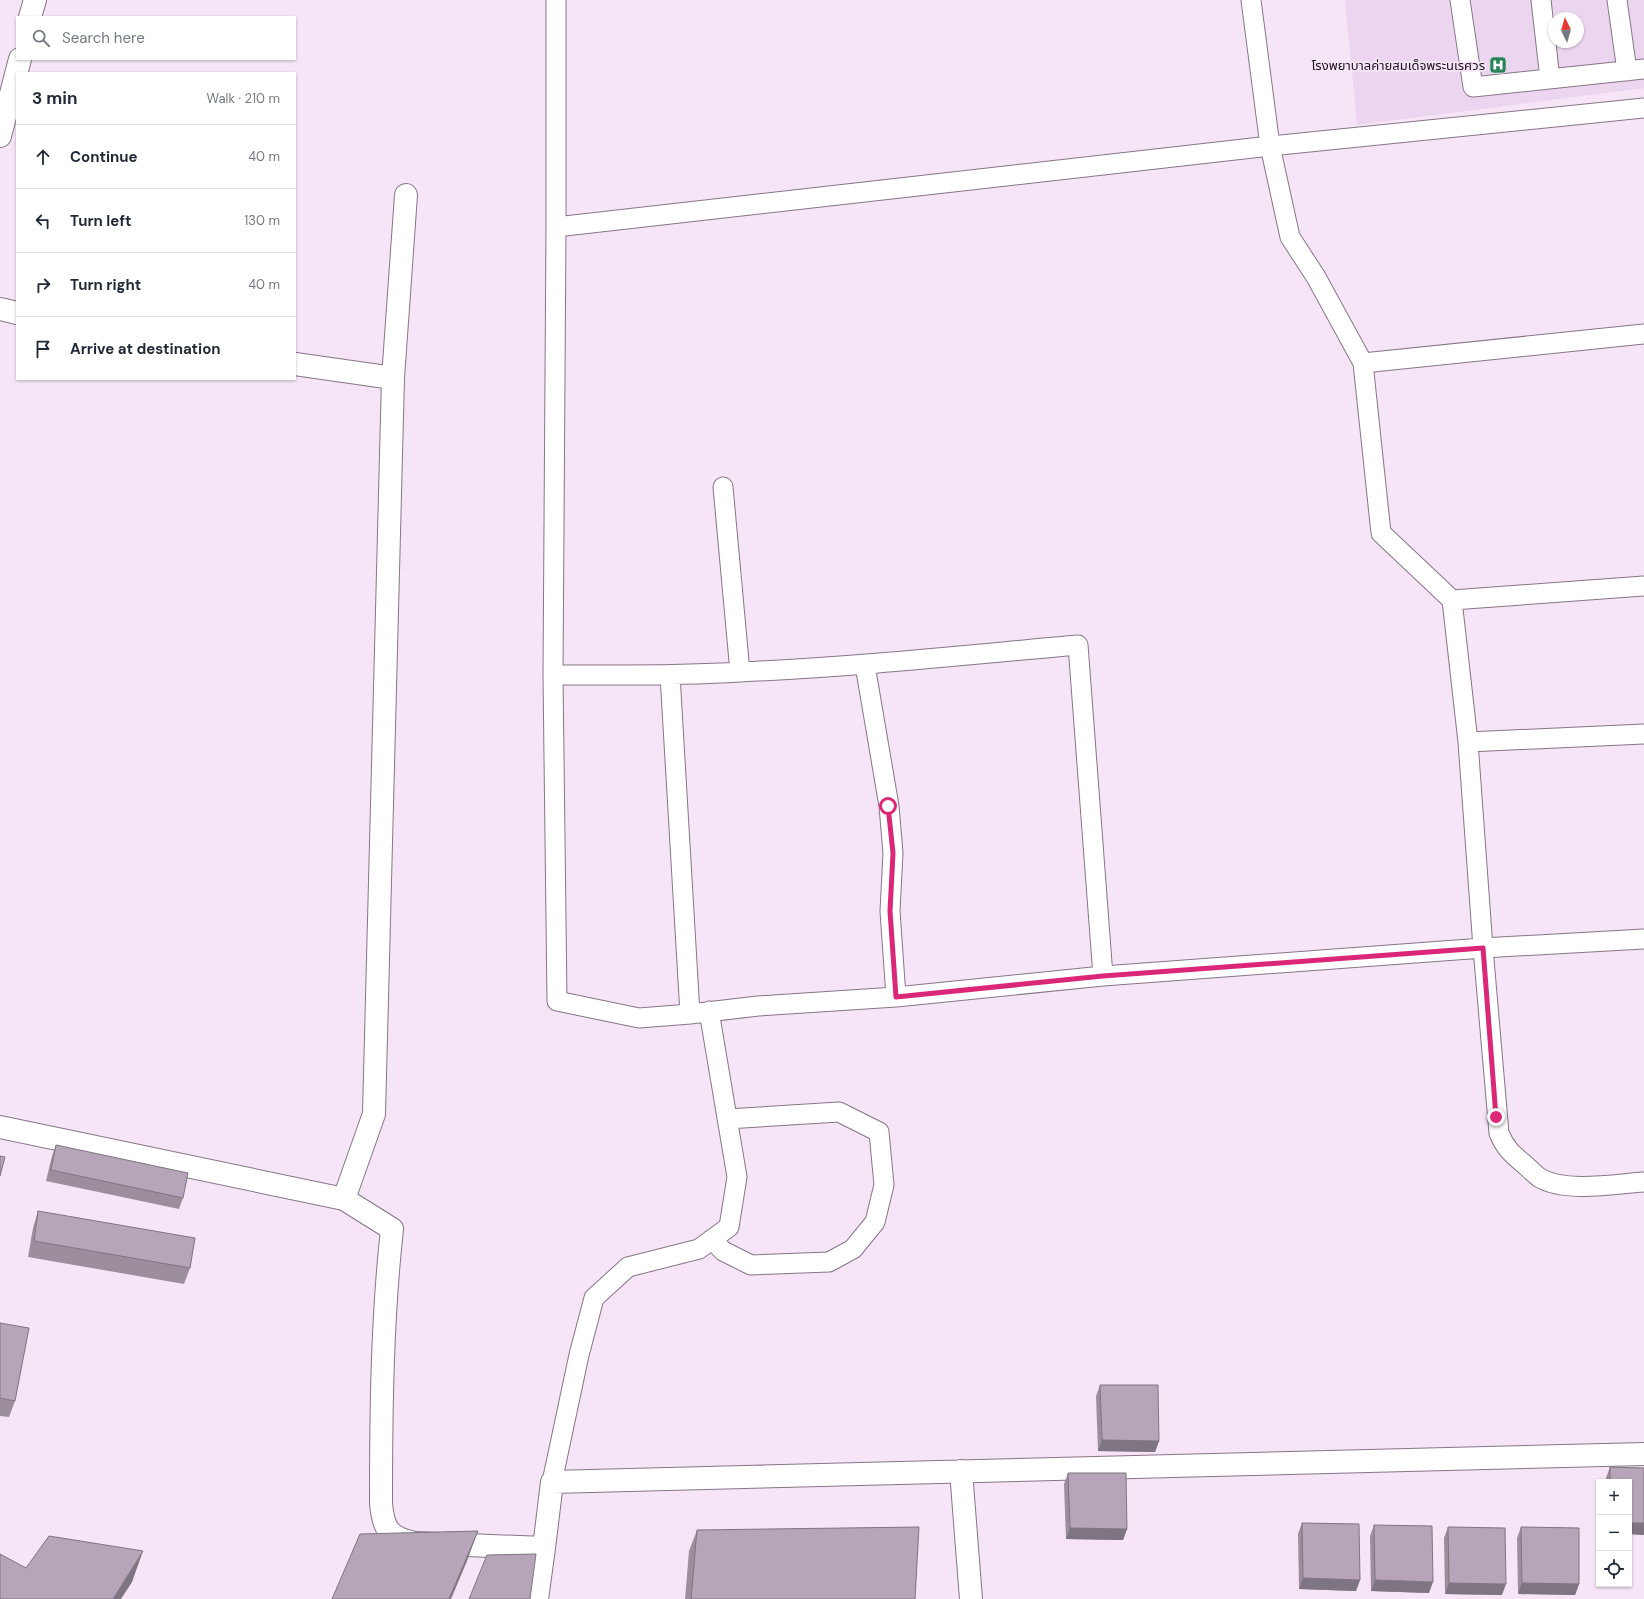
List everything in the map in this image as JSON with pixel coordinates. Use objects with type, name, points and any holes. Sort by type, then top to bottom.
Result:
[{"type":"street","points":[[30,16],[35,0]]},
{"type":"street","points":[[17,72],[20,60]]},
{"type":"street","points":[[0,136],[16,74]]},
{"type":"street","points":[[344,1199],[374,1114],[393,378],[406,195]]},
{"type":"street","points":[[0,310],[16,313]]},
{"type":"street","points":[[296,364],[393,378]]},
{"type":"street","points":[[0,1127],[344,1199],[392,1230],[388,1269],[382,1376],[381,1503],[383,1519],[388,1530],[395,1537],[415,1543],[544,1548]]},
{"type":"street","points":[[537,1599],[552,1482],[1644,1454]]},
{"type":"street","points":[[961,1471],[971,1599]]},
{"type":"lane","points":[[556,0],[556,227],[552,675],[557,1001],[639,1018],[758,1006],[896,997],[1103,976],[1483,948],[1644,939]]},
{"type":"lane","points":[[1251,0],[1270,146],[1290,237],[1316,277],[1363,363],[1381,533],[1452,600],[1468,742],[1496,1117],[1499,1133],[1504,1145],[1512,1154],[1539,1178],[1552,1183],[1593,1185],[1644,1182]]},
{"type":"lane","points":[[1460,0],[1473,87],[1636,70],[1617,0]]},
{"type":"lane","points":[[1541,0],[1550,80]]},
{"type":"lane","points":[[556,227],[1270,146],[1644,108]]},
{"type":"lane","points":[[1363,363],[1644,334]]},
{"type":"lane","points":[[723,487],[740,672]]},
{"type":"lane","points":[[1452,600],[1644,586]]},
{"type":"lane","points":[[552,675],[670,675],[865,665],[1078,645],[1103,976]]},
{"type":"lane","points":[[865,665],[888,806],[893,853],[890,911],[896,997]]},
{"type":"lane","points":[[552,1482],[579,1355],[594,1298],[628,1267],[699,1249],[729,1227],[737,1177],[727,1119],[699,1013],[670,675]]},
{"type":"lane","points":[[1468,742],[1644,734]]},
{"type":"lane","points":[[712,1239],[723,1252],[751,1265],[829,1262],[853,1250],[875,1222],[884,1185],[879,1132],[839,1112],[727,1119]]},
{"type":"shaded area","name":"โรงพยาบาลค่ายสมเด็จพระนเรศวร","points":[[1345,0],[1644,0],[1644,88],[1357,125]]},
{"type":"building","points":[[56,1145],[188,1173],[183,1198],[51,1170]]},
{"type":"building","points":[[0,1156],[5,1157],[0,1176]]},
{"type":"building","points":[[38,1211],[195,1238],[190,1268],[34,1241]]},
{"type":"building","points":[[0,1323],[29,1328],[15,1401],[0,1398]]},
{"type":"building","points":[[1100,1385],[1158,1385],[1159,1441],[1102,1440]]},
{"type":"building","points":[[1610,1467],[1644,1468],[1644,1523],[1632,1523],[1632,1479],[1610,1479]]},
{"type":"building","points":[[1068,1473],[1126,1473],[1127,1529],[1070,1528]]},
{"type":"building","points":[[1302,1523],[1359,1524],[1360,1580],[1303,1578]]},
{"type":"building","points":[[1374,1525],[1432,1526],[1433,1582],[1375,1580]]},
{"type":"building","points":[[919,1527],[915,1599],[691,1599],[697,1530]]},
{"type":"building","points":[[1448,1527],[1505,1528],[1506,1584],[1449,1583]]},
{"type":"building","points":[[1521,1527],[1579,1528],[1579,1584],[1522,1583]]},
{"type":"building","points":[[478,1531],[449,1599],[332,1599],[360,1534]]},
{"type":"building","points":[[49,1536],[143,1551],[113,1599],[0,1599],[0,1554],[26,1568]]},
{"type":"building","points":[[536,1554],[530,1599],[469,1599],[487,1555]]},
{"type":"place","name":"โรงพยาบาลค่ายสมเด็จพระนเรศวร","points":[[1498,65]]},
{"type":"route","points":[[888,806],[893,853],[890,911],[896,997],[1103,976],[1483,948],[1496,1117]]}]
